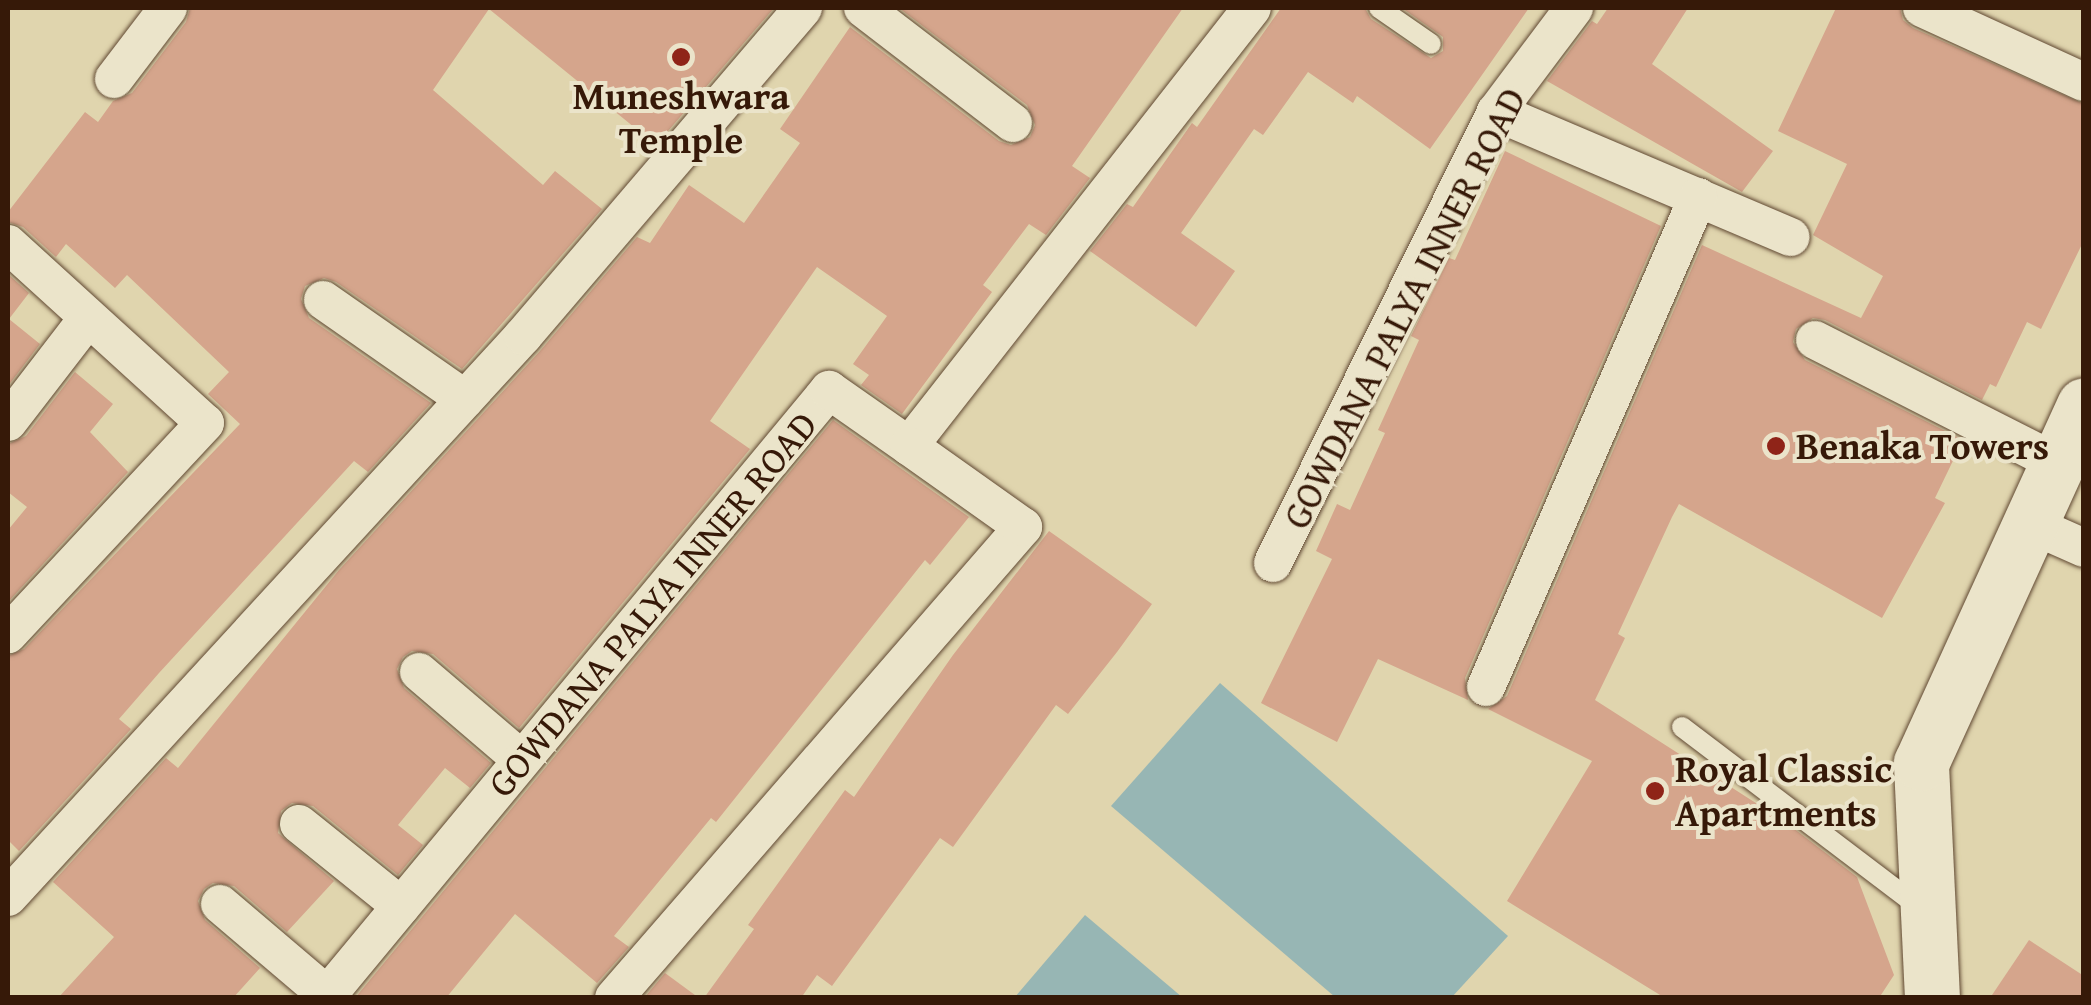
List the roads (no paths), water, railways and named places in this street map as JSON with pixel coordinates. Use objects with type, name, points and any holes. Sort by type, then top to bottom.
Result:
[{"type":"main road","points":[[1932,998],[1921,763],[2084,405]]},
{"type":"street","points":[[114,79],[168,8]]},
{"type":"street","points":[[8,896],[465,399],[803,8]]},
{"type":"street","points":[[863,8],[1013,123]]},
{"type":"street","name":"GOWDANA PALYA INNER ROAD","points":[[1273,563],[1496,112],[1574,8]]},
{"type":"street","points":[[1922,8],[2084,82]]},
{"type":"street","points":[[614,998],[1023,528],[910,446],[1235,13]]},
{"type":"street","points":[[1496,112],[1791,237]]},
{"type":"street","points":[[1486,687],[1698,197]]},
{"type":"street","points":[[8,244],[204,423],[8,634]]},
{"type":"street","points":[[322,300],[465,399]]},
{"type":"street","points":[[8,422],[88,318]]},
{"type":"street","points":[[1815,340],[2057,464]]},
{"type":"street","name":"GOWDANA PALYA INNER ROAD","points":[[326,996],[830,390],[910,446]]},
{"type":"street","points":[[2030,524],[2084,548]]},
{"type":"street","points":[[419,672],[522,760]]},
{"type":"street","points":[[299,824],[401,906]]},
{"type":"street","points":[[220,904],[326,996]]},
{"type":"lane","points":[[1378,8],[1431,44]]},
{"type":"lane","points":[[1682,727],[1928,914]]},
{"type":"water","points":[[1220,683],[1508,936],[1452,997],[1335,997],[1111,806]]},
{"type":"water","points":[[1085,915],[1182,997],[1015,997]]},
{"type":"place","name":"Muneshwara Temple","points":[[681,57]]},
{"type":"place","name":"Benaka Towers","points":[[1776,446]]},
{"type":"place","name":"Royal Classic Apartments","points":[[1655,791]]}]
